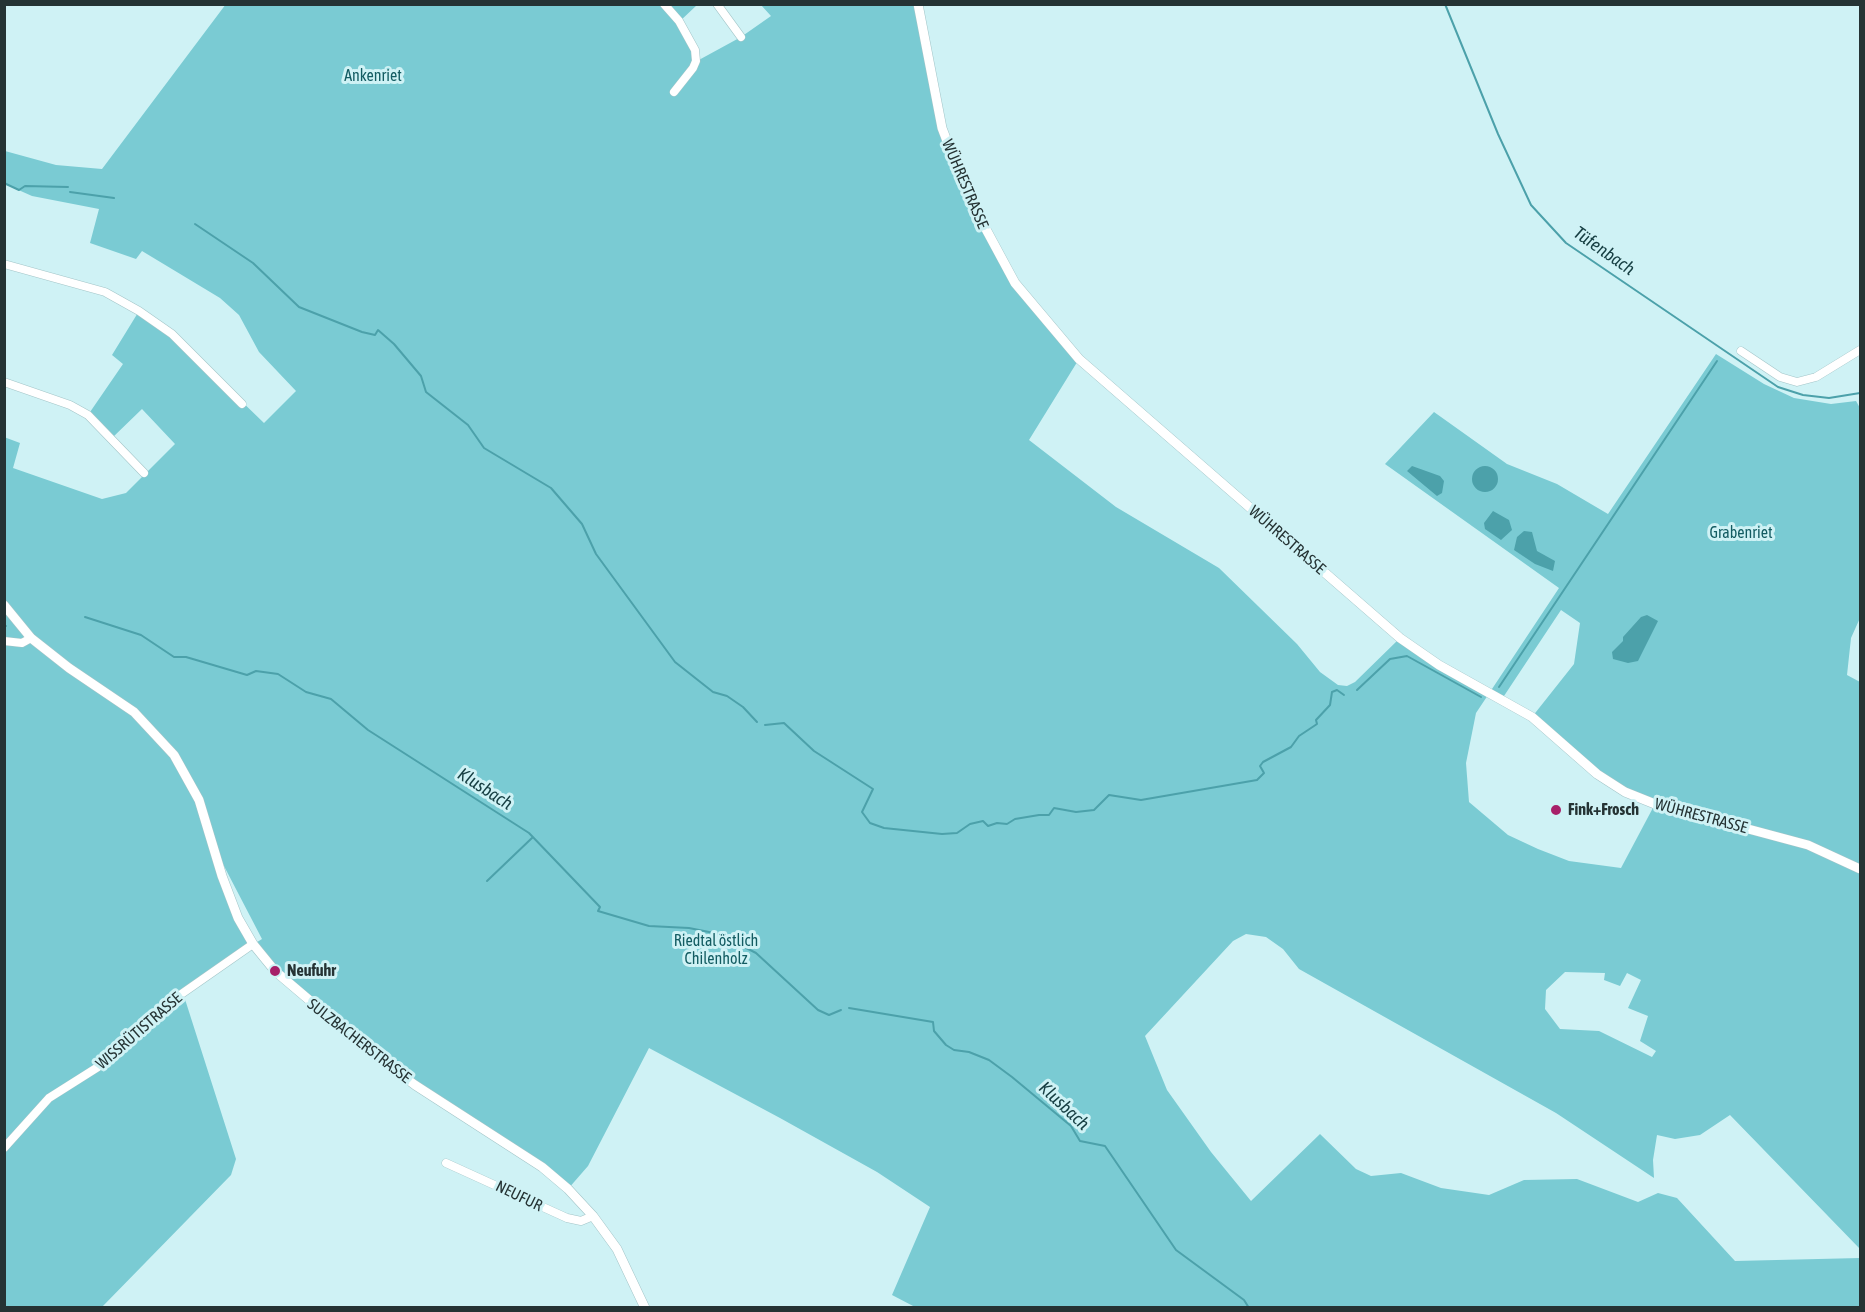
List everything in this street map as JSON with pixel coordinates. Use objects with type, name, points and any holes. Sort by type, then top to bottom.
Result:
[{"type":"street","points":[[664,4],[679,21],[695,50],[696,61],[693,68],[674,92]]},
{"type":"street","points":[[717,4],[741,37]]},
{"type":"street","name":"WÜHRESTRASSE","points":[[918,4],[942,128],[967,194],[1015,283],[1079,359],[1400,638],[1439,665],[1532,717],[1597,774],[1625,792],[1655,804],[1808,845],[1860,869]]},
{"type":"street","points":[[4,264],[105,292],[139,310],[172,334],[242,404]]},
{"type":"street","points":[[1741,351],[1780,377],[1797,382],[1816,377],[1860,350]]},
{"type":"street","points":[[4,382],[70,405],[88,415],[144,473]]},
{"type":"street","name":"SULZBACHERSTRASSE","points":[[4,605],[31,638],[69,668],[134,712],[174,755],[199,800],[229,898],[253,944],[290,986],[351,1037],[416,1085],[542,1167],[568,1189],[593,1216],[628,1268],[645,1308]]},
{"type":"street","points":[[4,641],[22,643],[31,638]]},
{"type":"street","name":"WISSRÜTISTRASSE","points":[[4,1148],[49,1098],[99,1067],[167,1004],[253,944]]},
{"type":"street","name":"NEUFUR","points":[[446,1163],[567,1218],[581,1221],[593,1216]]},
{"type":"green space","points":[[226,4],[697,5],[679,22],[697,61],[741,37],[771,16],[761,5],[918,5],[952,158],[1015,283],[1079,359],[1029,440],[1116,507],[1219,568],[1297,644],[1320,672],[1338,685],[1347,686],[1355,682],[1400,638],[1490,692],[1559,588],[1385,464],[1434,412],[1507,464],[1557,484],[1608,514],[1716,354],[1764,384],[1794,398],[1831,404],[1856,401],[1860,408],[1860,618],[1851,638],[1847,675],[1860,682],[1860,1249],[1730,1115],[1700,1135],[1675,1139],[1657,1135],[1653,1160],[1654,1178],[1556,1113],[1299,969],[1283,949],[1266,937],[1246,934],[1233,941],[1145,1036],[1167,1090],[1211,1152],[1251,1201],[1320,1134],[1356,1169],[1371,1176],[1401,1173],[1441,1188],[1489,1195],[1524,1180],[1577,1179],[1638,1202],[1658,1193],[1677,1198],[1735,1261],[1860,1258],[1860,1307],[915,1307],[892,1295],[930,1207],[877,1172],[780,1118],[649,1048],[588,1166],[568,1189],[415,1085],[319,1010],[253,944],[183,993],[236,1159],[231,1175],[102,1307],[5,1307],[4,437],[20,443],[13,468],[102,499],[126,493],[175,444],[142,409],[112,438],[88,415],[123,364],[112,355],[139,311],[172,334],[264,423],[296,391],[259,352],[239,315],[220,298],[142,251],[136,259],[90,243],[99,209],[32,196],[5,184],[5,151],[56,165],[102,169]],"holes":[[[1561,610],[1580,623],[1574,664],[1532,717],[1625,792],[1655,804],[1621,868],[1569,861],[1538,849],[1508,835],[1469,802],[1466,763],[1476,713],[1490,692],[1502,699]],[[212,843],[262,939],[254,944],[253,944]],[[1565,972],[1605,973],[1604,980],[1620,986],[1627,973],[1641,980],[1628,1008],[1648,1016],[1640,1041],[1656,1051],[1652,1057],[1599,1031],[1560,1029],[1545,1009],[1546,990]]]},
{"type":"shaded area","points":[[1412,466],[1440,476],[1444,481],[1442,493],[1437,496],[1407,471]]},
{"type":"shaded area","points":[[1485,466],[1494,470],[1498,479],[1494,488],[1485,492],[1476,488],[1472,479],[1476,470]]},
{"type":"shaded area","points":[[1493,511],[1509,520],[1512,530],[1501,540],[1485,529],[1484,523]]},
{"type":"shaded area","points":[[1524,531],[1532,532],[1537,551],[1555,561],[1553,571],[1535,564],[1514,550],[1517,537]]},
{"type":"shaded area","points":[[1647,615],[1658,621],[1638,661],[1628,663],[1613,659],[1612,652],[1623,641],[1623,637],[1641,617]]},
{"type":"waterway","name":"Tüfenbach","points":[[1445,4],[1498,134],[1531,205],[1566,243],[1778,387],[1803,395],[1829,398],[1860,393]]},
{"type":"waterway","points":[[4,183],[19,190],[25,186],[68,187]]},
{"type":"waterway","points":[[70,192],[114,198]]},
{"type":"waterway","points":[[195,224],[253,263],[299,307],[362,332],[375,335],[378,330],[394,344],[421,376],[426,392],[468,425],[484,448],[551,488],[582,524],[596,554],[675,662],[713,692],[727,696],[743,707],[757,722]]},
{"type":"waterway","points":[[1499,687],[1717,361]]},
{"type":"waterway","name":"Klusbach","points":[[85,617],[141,635],[174,657],[186,657],[247,675],[256,671],[278,674],[306,692],[331,699],[368,730],[529,833],[600,907],[598,911],[649,926],[689,928],[719,934],[756,953],[818,1010],[829,1015],[841,1010]]},
{"type":"waterway","points":[[1357,690],[1390,659],[1407,656],[1481,697]]},
{"type":"waterway","points":[[765,725],[784,723],[814,751],[873,789],[862,812],[870,823],[884,828],[942,834],[957,833],[970,824],[983,821],[988,826],[997,823],[1007,824],[1015,819],[1049,815],[1054,808],[1076,812],[1094,810],[1109,795],[1141,800],[1257,780],[1264,773],[1260,766],[1263,762],[1291,747],[1299,736],[1317,724],[1316,720],[1330,705],[1332,692],[1337,690],[1344,695]]},
{"type":"waterway","points":[[487,881],[533,837]]},
{"type":"waterway","name":"Klusbach","points":[[849,1008],[933,1022],[934,1031],[946,1045],[954,1050],[969,1052],[989,1060],[1071,1126],[1080,1141],[1105,1146],[1176,1250],[1244,1300],[1249,1308]]},
{"type":"place","name":"Fink+Frosch","points":[[1556,810]]},
{"type":"place","name":"Neufuhr","points":[[275,971]]},
{"type":"park label","name":"Ankenriet","points":[[373,76]]},
{"type":"park label","name":"Grabenriet","points":[[1741,533]]},
{"type":"park label","name":"Riedtal östlich Chilenholz","points":[[716,950]]}]
